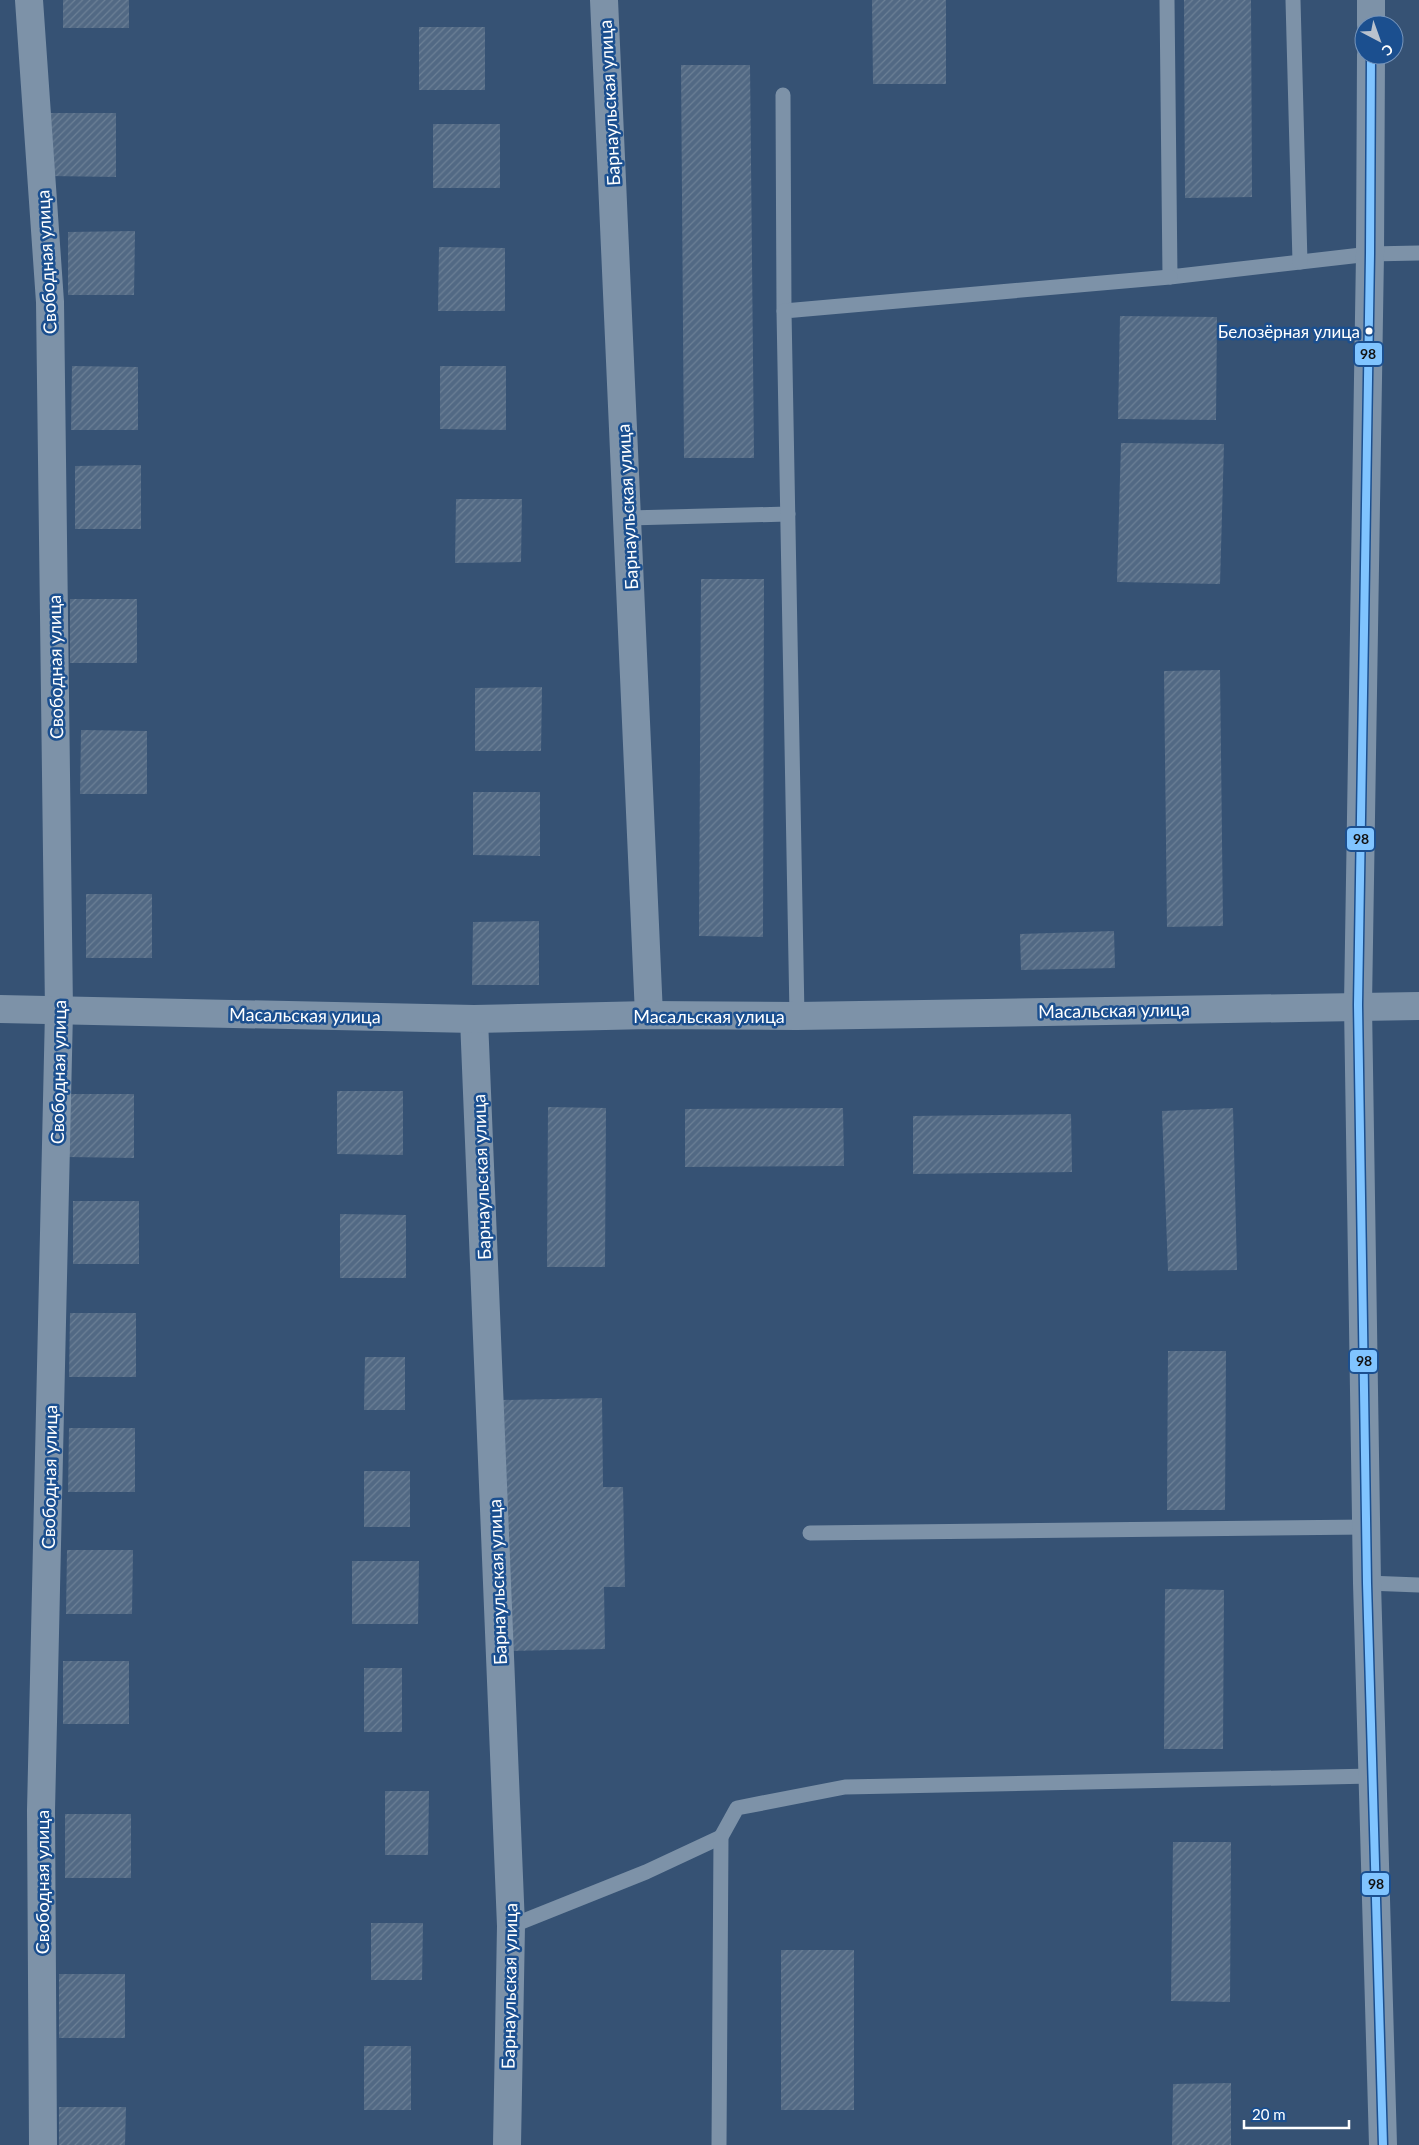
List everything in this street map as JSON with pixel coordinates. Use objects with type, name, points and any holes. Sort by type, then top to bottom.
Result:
[{"type":"street","name":"Свободная улица","points":[[29,0],[50,302],[59,1011],[41,1810],[43,2145]]},
{"type":"street","name":"Барнаульская улица","points":[[604,0],[649,1015]]},
{"type":"street","points":[[1371,0],[1371,15]]},
{"type":"street","points":[[1371,65],[1370,254],[1358,1005],[1368,1527],[1367,1583],[1383,2145]]},
{"type":"street","name":"Масальская улица","points":[[0,1010],[474,1018],[649,1015],[797,1016],[1358,1005],[1419,1006]]},
{"type":"street","name":"Барнаульская улица","points":[[474,1018],[511,1926],[506,2145]]},
{"type":"lane","points":[[1167,0],[1170,278]]},
{"type":"lane","points":[[1293,0],[1300,262]]},
{"type":"lane","points":[[782,95],[784,311],[797,1016]]},
{"type":"lane","points":[[784,311],[1170,278],[1370,254],[1419,253]]},
{"type":"lane","points":[[628,518],[788,514]]},
{"type":"lane","points":[[810,1533],[1368,1527]]},
{"type":"lane","points":[[1367,1583],[1419,1585]]},
{"type":"lane","points":[[719,2145],[721,1838],[737,1808],[845,1787],[1372,1776]]},
{"type":"lane","points":[[511,1926],[646,1872],[721,1838]]},
{"type":"building","points":[[63,0],[129,0],[129,28],[63,28]]},
{"type":"building","points":[[872,0],[946,0],[946,84],[873,84]]},
{"type":"building","points":[[1184,0],[1251,0],[1252,197],[1185,198]]},
{"type":"building","points":[[419,27],[485,27],[485,90],[419,90]]},
{"type":"building","points":[[681,65],[750,65],[754,458],[684,458]]},
{"type":"building","points":[[49,113],[116,113],[116,177],[49,176]]},
{"type":"building","points":[[433,124],[500,124],[500,188],[433,188]]},
{"type":"building","points":[[135,231],[134,295],[68,295],[68,232]]},
{"type":"building","points":[[439,247],[505,248],[505,311],[438,311]]},
{"type":"building","points":[[1120,316],[1217,317],[1216,420],[1118,419]]},
{"type":"building","points":[[72,366],[138,367],[138,430],[71,430]]},
{"type":"building","points":[[440,366],[506,366],[506,430],[440,429]]},
{"type":"building","points":[[1121,443],[1224,444],[1220,584],[1117,582]]},
{"type":"building","points":[[141,465],[141,529],[75,529],[75,466]]},
{"type":"building","points":[[456,499],[522,499],[521,562],[455,563]]},
{"type":"building","points":[[701,579],[764,579],[763,937],[699,936]]},
{"type":"building","points":[[70,599],[137,599],[137,663],[70,663]]},
{"type":"building","points":[[1220,670],[1223,926],[1167,927],[1164,671]]},
{"type":"building","points":[[542,687],[541,751],[475,751],[475,688]]},
{"type":"building","points":[[81,730],[147,731],[147,794],[80,794]]},
{"type":"building","points":[[473,792],[540,792],[540,856],[473,855]]},
{"type":"building","points":[[86,894],[152,894],[152,958],[86,958]]},
{"type":"building","points":[[539,921],[539,985],[472,985],[473,922]]},
{"type":"building","points":[[1114,931],[1115,968],[1021,970],[1020,934]]},
{"type":"building","points":[[337,1091],[403,1091],[403,1155],[337,1154]]},
{"type":"building","points":[[68,1094],[134,1094],[134,1158],[68,1157]]},
{"type":"building","points":[[548,1107],[606,1108],[605,1267],[547,1267]]},
{"type":"building","points":[[843,1108],[844,1166],[685,1167],[685,1109]]},
{"type":"building","points":[[1233,1108],[1237,1270],[1168,1271],[1162,1111]]},
{"type":"building","points":[[1071,1114],[1072,1172],[913,1174],[913,1116]]},
{"type":"building","points":[[73,1201],[139,1201],[139,1264],[73,1264]]},
{"type":"building","points":[[340,1214],[406,1215],[406,1278],[340,1278]]},
{"type":"building","points":[[70,1313],[136,1313],[136,1377],[69,1377]]},
{"type":"building","points":[[1168,1351],[1226,1351],[1225,1510],[1167,1510]]},
{"type":"building","points":[[365,1357],[405,1357],[405,1410],[364,1410]]},
{"type":"building","points":[[602,1398],[603,1487],[623,1487],[625,1587],[604,1587],[605,1649],[506,1651],[503,1400]]},
{"type":"building","points":[[69,1428],[135,1428],[135,1492],[68,1492]]},
{"type":"building","points":[[364,1471],[410,1471],[410,1527],[364,1527]]},
{"type":"building","points":[[67,1550],[133,1550],[132,1614],[66,1614]]},
{"type":"building","points":[[352,1561],[419,1561],[418,1624],[352,1624]]},
{"type":"building","points":[[1165,1589],[1224,1590],[1223,1749],[1164,1749]]},
{"type":"building","points":[[63,1661],[129,1661],[129,1724],[63,1724]]},
{"type":"building","points":[[364,1668],[402,1668],[402,1732],[364,1732]]},
{"type":"building","points":[[385,1791],[429,1791],[428,1855],[385,1855]]},
{"type":"building","points":[[65,1814],[131,1814],[131,1878],[65,1878]]},
{"type":"building","points":[[1173,1842],[1231,1842],[1230,2002],[1171,2001]]},
{"type":"building","points":[[371,1923],[423,1923],[422,1980],[371,1980]]},
{"type":"building","points":[[781,1950],[854,1950],[854,2110],[781,2110]]},
{"type":"building","points":[[59,1974],[125,1974],[125,2038],[59,2038]]},
{"type":"building","points":[[364,2046],[411,2046],[411,2110],[364,2110]]},
{"type":"building","points":[[1231,2083],[1231,2145],[1172,2145],[1173,2084]]},
{"type":"building","points":[[59,2107],[126,2107],[125,2145],[59,2145]]},
{"type":"transit line","name":"98","points":[[1371,65],[1370,254],[1358,1005],[1367,1583],[1383,2145]]},
{"type":"place","name":"Белозёрная улица","points":[[1369,331]]}]
